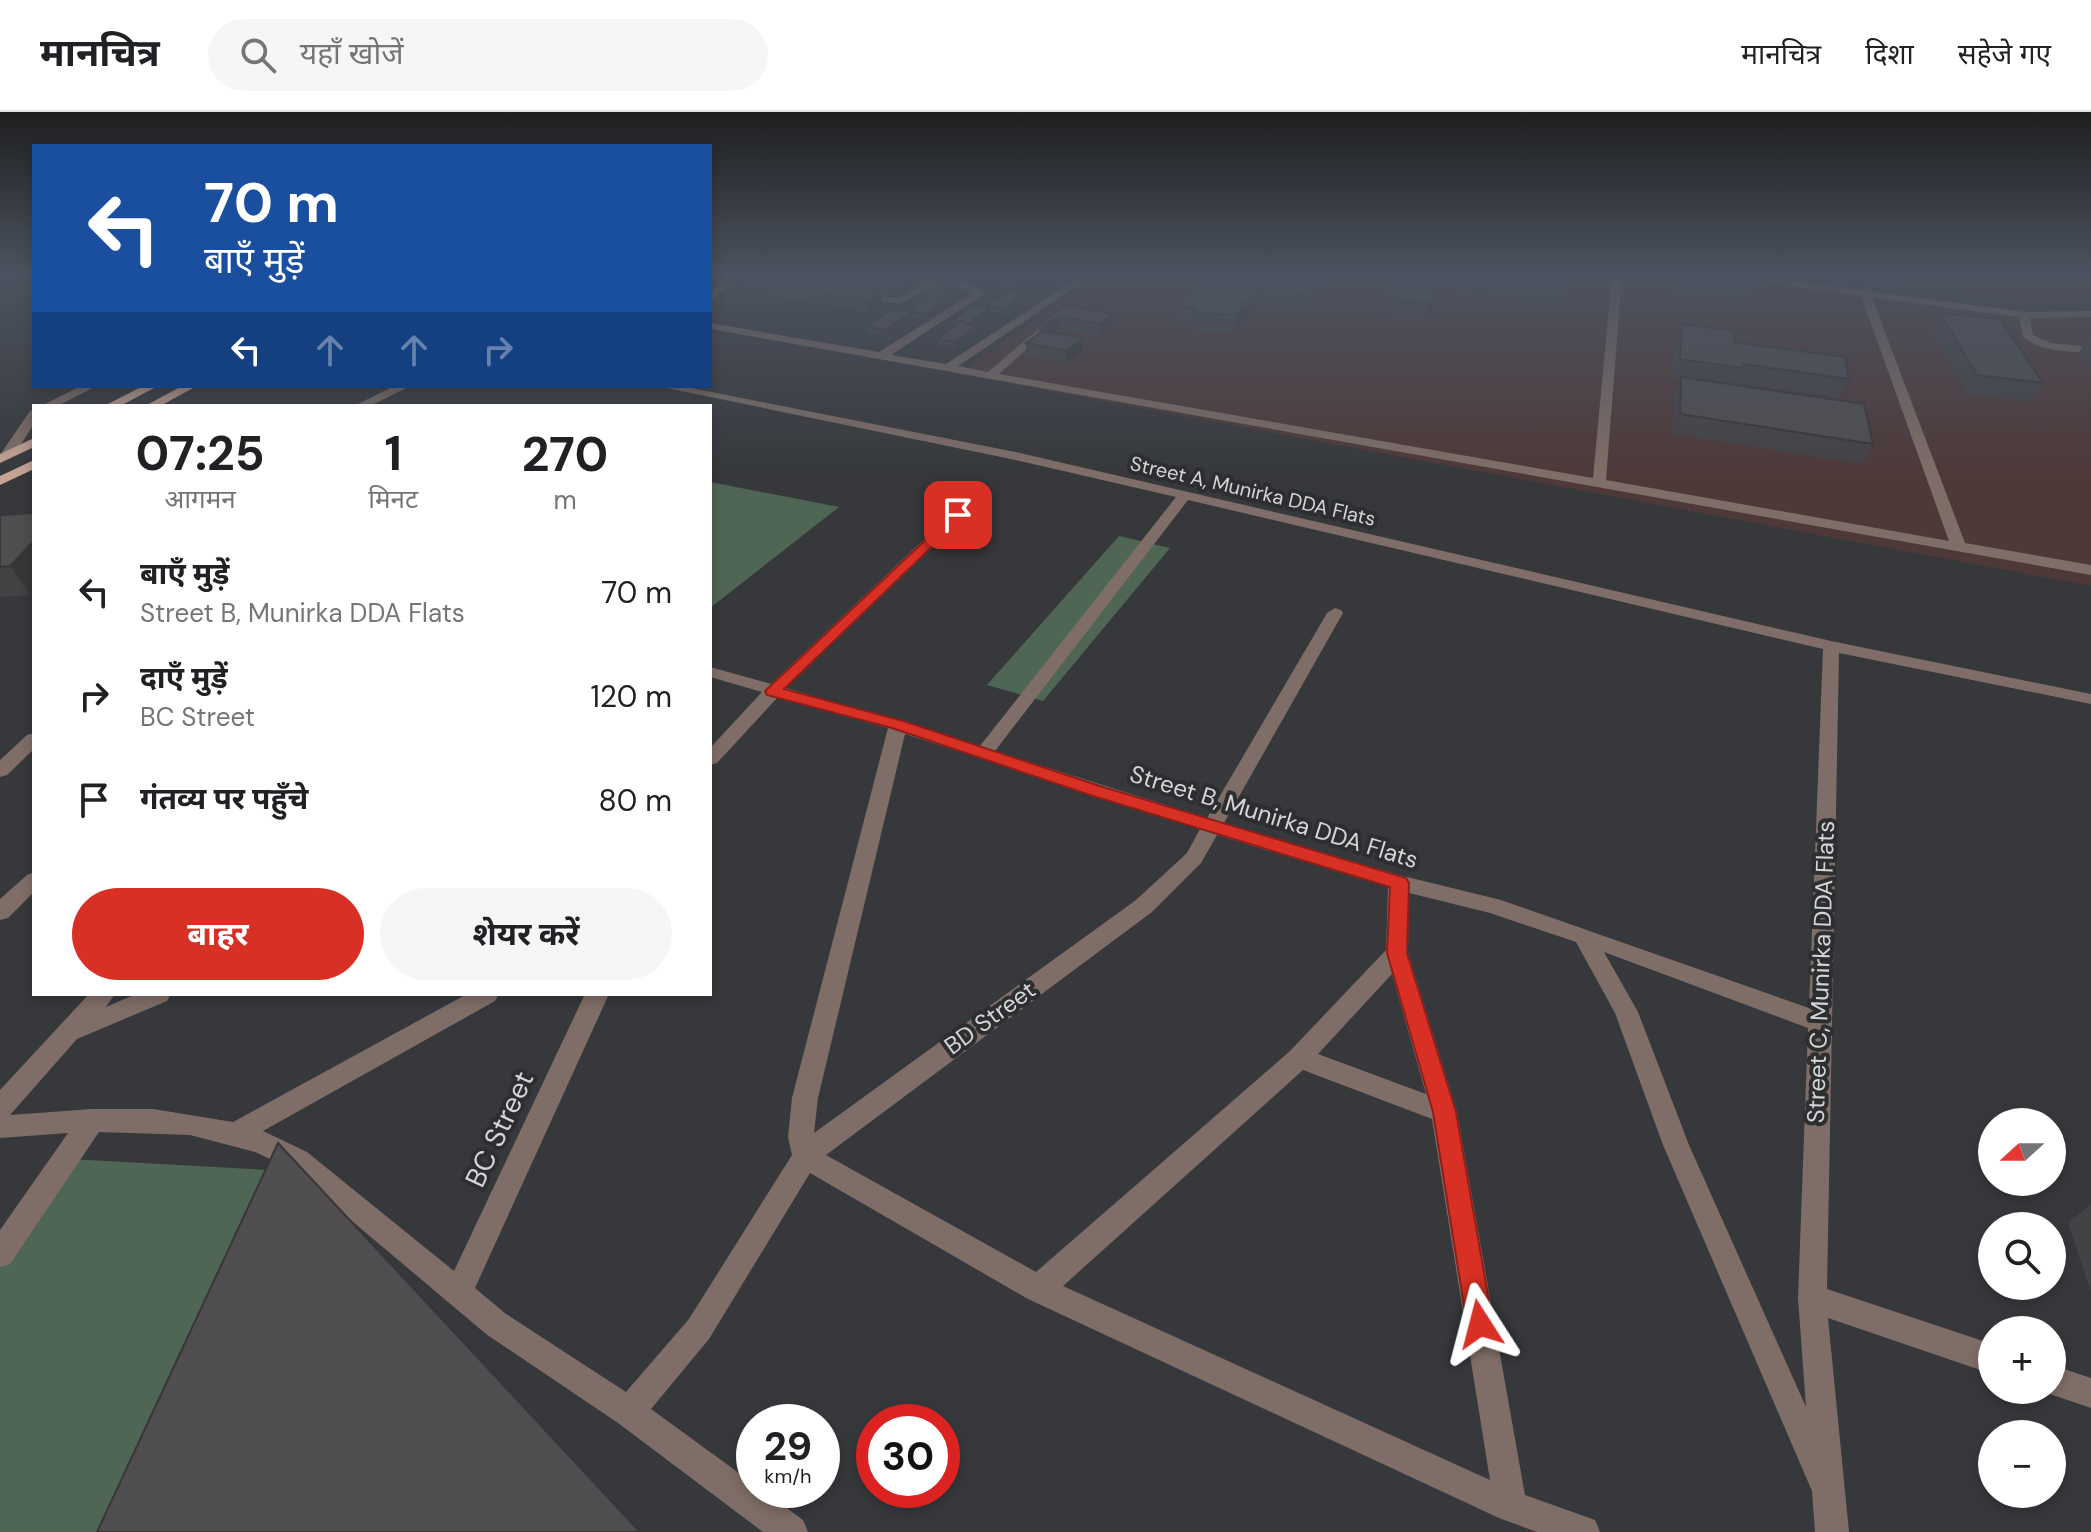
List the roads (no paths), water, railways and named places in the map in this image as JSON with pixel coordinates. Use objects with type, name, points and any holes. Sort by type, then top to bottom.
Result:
[{"type":"main road","points":[[114,404],[148,388]]},
{"type":"main road","points":[[155,404],[187,388]]},
{"type":"main road","points":[[3,457],[32,443]]},
{"type":"main road","points":[[0,481],[32,465]]},
{"type":"street","points":[[797,341],[2091,570]]},
{"type":"street","points":[[881,356],[904,341]]},
{"type":"street","points":[[948,368],[989,341]]},
{"type":"street","points":[[991,375],[1029,341]]},
{"type":"street","points":[[1599,483],[1611,341]]},
{"type":"street","points":[[1883,341],[1959,547]]},
{"type":"street","points":[[2034,341],[2091,350]]},
{"type":"street","points":[[51,404],[87,388]]},
{"type":"street","points":[[364,404],[400,388]]},
{"type":"street","name":"Street A, Munirka DDA Flats","points":[[673,388],[1020,457],[1831,646],[2091,699]]},
{"type":"street","points":[[3,457],[32,417]]},
{"type":"street","points":[[984,753],[1184,496]]},
{"type":"street","points":[[712,756],[773,691],[958,515]]},
{"type":"street","name":"BD Street","points":[[629,1412],[699,1329],[806,1157],[846,1122],[1144,906],[1194,858],[1335,613]]},
{"type":"street","name":"Street C, Munirka DDA Flats","points":[[1827,1494],[1812,1298],[1831,646]]},
{"type":"street","name":"Street B, Munirka DDA Flats","points":[[712,673],[898,725],[1212,827],[1399,883],[1493,906],[1819,1022]]},
{"type":"street","points":[[898,725],[805,1098],[801,1137],[806,1157],[1038,1289],[1511,1506],[1583,1532]]},
{"type":"street","points":[[0,771],[32,741]]},
{"type":"street","points":[[0,912],[32,882]]},
{"type":"street","points":[[1399,883],[1397,953],[1444,1112],[1511,1506]]},
{"type":"street","points":[[1584,936],[1626,1012],[1676,1145],[1827,1494],[1832,1532]]},
{"type":"street","points":[[1038,1289],[1299,1058],[1397,953]]},
{"type":"street","points":[[0,1108],[101,996]]},
{"type":"street","points":[[72,1031],[154,996]]},
{"type":"street","points":[[234,1134],[483,996]]},
{"type":"street","name":"BC Street","points":[[459,1291],[596,996]]},
{"type":"street","points":[[1299,1058],[1444,1112]]},
{"type":"street","points":[[0,1254],[92,1120]]},
{"type":"street","points":[[0,1127],[92,1120],[170,1120],[218,1127],[270,1144],[298,1160],[496,1324],[629,1412],[791,1532]]},
{"type":"street","points":[[1812,1298],[1978,1354]]},
{"type":"street","points":[[2066,1385],[2091,1393]]}]
